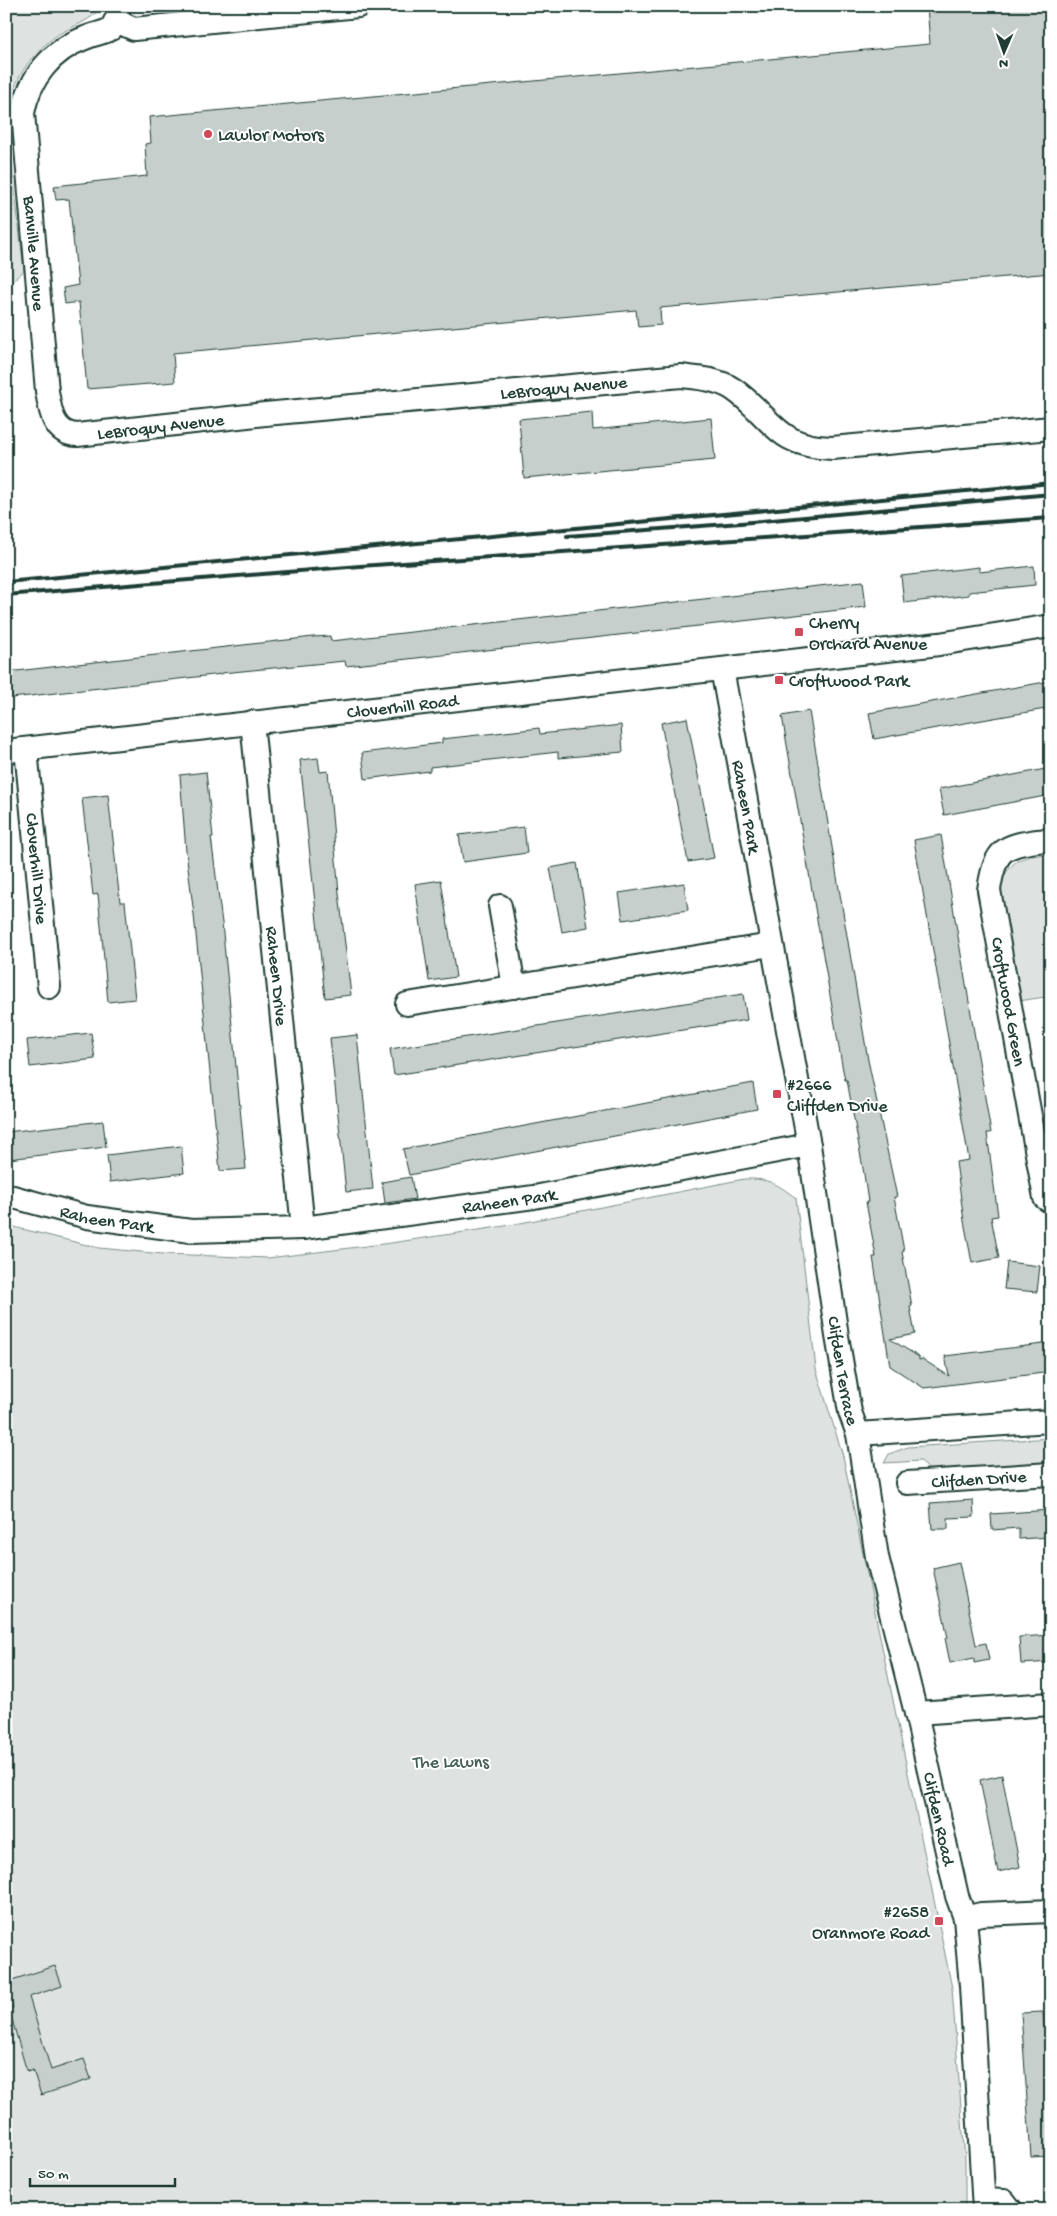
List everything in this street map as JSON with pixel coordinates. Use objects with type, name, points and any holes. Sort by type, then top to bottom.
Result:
[{"type":"street","points":[[117,14],[134,29],[358,6]]},
{"type":"street","name":"Banville Avenue","points":[[57,426],[50,412],[47,391],[23,113],[25,97],[32,81],[55,55],[64,47],[79,40],[104,33],[111,29],[117,14]]},
{"type":"street","name":"LeBroquy Avenue","points":[[57,426],[64,432],[77,434],[265,414],[681,376],[711,379],[732,389],[776,430],[808,447],[832,448],[1051,428]]},
{"type":"street","name":"Cloverhill Road","points":[[16,750],[939,644],[1051,626]]},
{"type":"street","name":"Raheen Park","points":[[6,1195],[88,1217],[190,1231],[303,1228],[534,1197],[809,1145],[722,669]]},
{"type":"street","name":"Raheen Drive","points":[[252,722],[303,1228]]},
{"type":"street","name":"Cloverhill Drive","points":[[16,750],[49,987]]},
{"type":"street","name":"Croftwood Green","points":[[1051,839],[1011,846],[997,858],[989,890],[1045,1198],[1051,1202]]},
{"type":"street","points":[[500,906],[514,987]]},
{"type":"street","points":[[407,1004],[771,945]]},
{"type":"street","name":"Clifden Terrace","points":[[809,1145],[840,1355],[850,1412],[858,1434],[1051,1420]]},
{"type":"street","name":"Clifden Road","points":[[858,1434],[877,1557],[916,1713],[957,1896],[965,1918],[975,2037],[984,2205]]},
{"type":"street","name":"Clifden Drive","points":[[907,1483],[1051,1474]]},
{"type":"street","points":[[916,1713],[1051,1704]]},
{"type":"street","points":[[965,1918],[981,1914],[1051,1911]]},
{"type":"street","points":[[984,2205],[1004,2201],[1011,2210]]},
{"type":"green space","points":[[6,6],[100,6],[94,15],[56,36],[37,53],[22,73],[12,95],[7,121],[24,271],[6,286]]},
{"type":"green space","points":[[1051,853],[1051,996],[1019,1001],[1000,884],[1014,863],[1033,856]]},
{"type":"green space","name":"The Lawns","points":[[744,1179],[772,1183],[796,1198],[816,1369],[843,1456],[952,1988],[965,2160],[965,2210],[6,2210],[6,1225],[99,1248],[163,1254],[268,1258],[391,1243],[505,1226]]},
{"type":"green space","points":[[1051,1438],[1051,1463],[930,1471],[921,1461],[884,1463],[889,1454],[908,1447]]},
{"type":"building","points":[[927,6],[1051,6],[1051,273],[660,308],[661,325],[638,327],[636,310],[173,353],[175,382],[87,389],[79,302],[65,304],[63,288],[78,285],[69,199],[56,200],[54,186],[147,176],[145,144],[151,143],[149,117],[930,44]]},
{"type":"building","points":[[592,412],[593,430],[711,418],[715,460],[524,478],[519,419]]},
{"type":"building","points":[[1034,566],[1035,585],[969,592],[969,595],[904,603],[901,576],[979,567],[979,572]]},
{"type":"building","points":[[863,581],[866,607],[346,666],[345,661],[222,673],[12,698],[8,672],[313,637],[330,636],[331,641]]},
{"type":"building","points":[[1051,681],[1051,708],[874,739],[869,713]]},
{"type":"building","points":[[809,711],[868,1060],[897,1197],[894,1197],[912,1306],[910,1307],[915,1334],[890,1339],[919,1357],[919,1360],[922,1359],[949,1376],[945,1356],[1051,1343],[1051,1372],[924,1388],[890,1366],[873,1257],[876,1257],[866,1202],[868,1202],[864,1174],[847,1080],[845,1080],[842,1065],[782,716]]},
{"type":"building","points":[[687,718],[714,858],[688,862],[661,723]]},
{"type":"building","points":[[621,725],[623,752],[558,758],[558,752],[430,767],[430,771],[365,779],[362,753],[442,743],[442,739],[539,728],[540,734]]},
{"type":"building","points":[[318,758],[320,772],[328,771],[339,893],[351,995],[325,998],[300,760]]},
{"type":"building","points":[[1051,768],[1051,795],[944,815],[939,789]]},
{"type":"building","points":[[206,772],[213,837],[211,837],[222,923],[246,1169],[220,1171],[186,851],[180,775]]},
{"type":"building","points":[[108,795],[120,902],[125,902],[135,999],[108,1002],[98,894],[93,895],[82,798]]},
{"type":"building","points":[[524,827],[527,853],[463,862],[459,835]]},
{"type":"building","points":[[941,835],[991,1133],[987,1133],[998,1216],[991,1217],[999,1258],[972,1263],[956,1162],[969,1160],[914,840]]},
{"type":"building","points":[[577,863],[588,927],[562,932],[550,868]]},
{"type":"building","points":[[441,880],[456,977],[429,981],[415,884]]},
{"type":"building","points":[[684,883],[688,910],[623,920],[619,893]]},
{"type":"building","points":[[743,994],[747,1020],[394,1075],[390,1049]]},
{"type":"building","points":[[91,1033],[95,1059],[30,1067],[27,1040]]},
{"type":"building","points":[[357,1035],[373,1189],[346,1192],[330,1038]]},
{"type":"building","points":[[753,1083],[757,1109],[409,1175],[403,1149]]},
{"type":"building","points":[[103,1121],[106,1147],[9,1159],[6,1132]]},
{"type":"building","points":[[181,1146],[184,1173],[110,1182],[107,1155]]},
{"type":"building","points":[[411,1177],[415,1199],[385,1203],[382,1182]]},
{"type":"building","points":[[1007,1262],[1040,1266],[1037,1292],[1004,1289]]},
{"type":"building","points":[[973,1500],[974,1517],[948,1518],[948,1529],[932,1529],[930,1503]]},
{"type":"building","points":[[1051,1510],[1051,1537],[1019,1539],[1019,1528],[992,1530],[991,1514]]},
{"type":"building","points":[[959,1562],[976,1645],[986,1643],[989,1660],[974,1663],[974,1658],[950,1663],[945,1638],[948,1638],[933,1568]]},
{"type":"building","points":[[1051,1635],[1051,1662],[1021,1664],[1019,1637]]},
{"type":"building","points":[[1002,1775],[1020,1867],[998,1872],[980,1780]]},
{"type":"building","points":[[55,1966],[62,1986],[29,1997],[51,2070],[84,2059],[91,2079],[41,2095],[33,2070],[27,2072],[9,2009],[13,2008],[6,1982]]},
{"type":"building","points":[[1043,2012],[1051,2118],[1051,2156],[1031,2157],[1021,2013]]},
{"type":"railway","points":[[6,582],[1051,483]]},
{"type":"railway","points":[[567,536],[741,523],[1051,494]]},
{"type":"railway","points":[[6,595],[360,566],[1051,518]]},
{"type":"place","name":"Lawlor Motors","points":[[208,134]]},
{"type":"place","name":"Cherry Orchard Avenue","points":[[799,632]]},
{"type":"place","name":"Croftwood Park","points":[[779,680]]},
{"type":"place","name":"#2666 Cliffden Drive","points":[[777,1094]]},
{"type":"place","name":"#2658 Oranmore Road","points":[[939,1921]]}]
